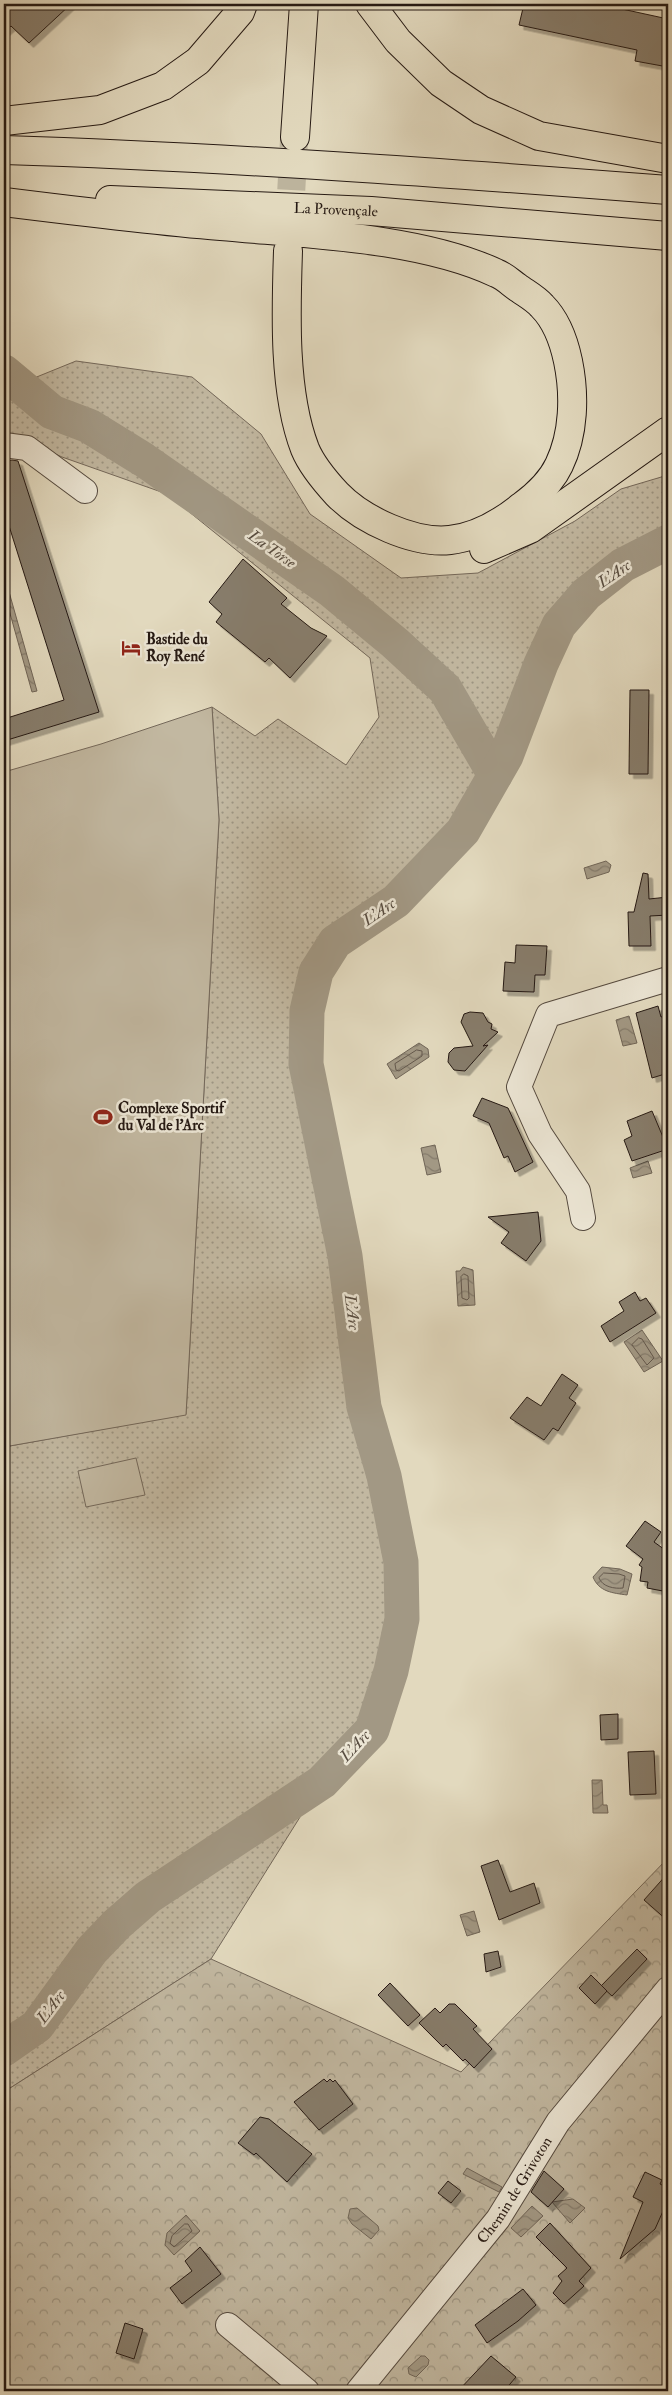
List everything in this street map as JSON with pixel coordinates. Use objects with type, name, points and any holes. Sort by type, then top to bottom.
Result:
[{"type":"highway","points":[[4,121],[100,110],[162,86],[198,61],[240,12],[243,4]]},
{"type":"highway","points":[[289,4],[288,137],[304,4]]},
{"type":"highway","points":[[370,4],[398,41],[441,83],[481,110],[539,136],[668,159]]},
{"type":"highway","points":[[4,150],[170,155],[668,190]]},
{"type":"highway","name":"La Provençale","points":[[4,197],[168,201],[371,211],[668,236]]},
{"type":"highway","points":[[4,202],[145,220],[302,233],[390,244],[454,256],[500,274],[543,306],[564,342],[571,375],[573,410],[566,448],[558,468],[541,492],[505,520],[485,531],[449,540],[410,536],[378,524],[349,507],[322,477],[305,450],[295,410],[286,331],[282,250],[273,372],[280,416],[294,460],[315,494],[332,511],[390,548],[423,554],[450,555],[488,548],[530,529],[668,431]]},
{"type":"street","points":[[4,445],[27,448],[85,491]]},
{"type":"street","points":[[583,1218],[578,1191],[540,1134],[519,1087],[548,1015],[668,979]]},
{"type":"street","name":"Chemin de Grivoton","points":[[358,2391],[498,2219],[558,2122],[668,1989]]},
{"type":"street","points":[[228,2325],[307,2391]]},
{"type":"green space","points":[[76,361],[192,377],[261,434],[310,514],[401,578],[478,573],[575,521],[621,489],[668,475],[668,542],[623,565],[586,594],[559,625],[541,664],[506,756],[463,831],[396,901],[335,942],[316,972],[307,1011],[306,1064],[345,1256],[364,1407],[384,1476],[401,1562],[402,1619],[391,1671],[372,1730],[322,1782],[211,1959],[4,2092],[4,1917],[7,1914],[4,1905],[4,1447],[186,1414],[219,820],[212,707],[255,736],[278,719],[346,765],[379,717],[370,658],[167,494],[62,457],[31,443],[4,438],[4,396],[12,387]]},
{"type":"green space","name":"Complexe Sportif du Val de l'Arc","points":[[212,707],[219,820],[186,1415],[4,1447],[4,772],[101,744]]},
{"type":"green space","points":[[136,1458],[145,1495],[86,1507],[78,1471]]},
{"type":"green space","points":[[668,1858],[668,2391],[4,2391],[4,2092],[211,1959],[461,2072]]},
{"type":"water","points":[[4,574],[37,691],[32,692],[4,592]]},
{"type":"water","points":[[606,861],[611,865],[609,872],[587,879],[584,868]]},
{"type":"water","points":[[629,1016],[637,1043],[623,1046],[616,1020]]},
{"type":"water","points":[[419,1043],[428,1049],[429,1057],[396,1079],[387,1064]]},
{"type":"water","points":[[435,1145],[441,1172],[427,1175],[421,1148]]},
{"type":"water","points":[[648,1161],[652,1173],[633,1178],[630,1168]]},
{"type":"water","points":[[463,1267],[473,1270],[475,1305],[458,1306],[456,1271],[460,1271]]},
{"type":"water","points":[[642,1330],[663,1361],[644,1372],[624,1342]]},
{"type":"water","points":[[602,1567],[620,1569],[632,1574],[627,1595],[607,1591],[599,1586],[593,1577]]},
{"type":"water","points":[[592,1780],[602,1780],[603,1805],[607,1805],[608,1813],[593,1813]]},
{"type":"water","points":[[474,1911],[480,1932],[467,1936],[460,1915]]},
{"type":"water","points":[[467,2168],[502,2187],[499,2192],[463,2174]]},
{"type":"water","points":[[573,2199],[585,2208],[570,2223],[552,2202]]},
{"type":"water","points":[[532,2206],[543,2216],[521,2237],[511,2228]]},
{"type":"water","points":[[357,2208],[378,2226],[379,2230],[371,2239],[352,2224],[348,2218],[350,2209]]},
{"type":"water","points":[[186,2215],[200,2231],[174,2255],[165,2245],[167,2233]]},
{"type":"water","points":[[421,2356],[425,2356],[429,2360],[428,2365],[416,2377],[409,2374],[408,2368]]},
{"type":"building","points":[[4,4],[71,4],[29,43],[11,26],[4,32]]},
{"type":"building","points":[[524,4],[599,4],[668,19],[668,67],[635,61],[637,50],[519,25]]},
{"type":"building","points":[[18,461],[99,712],[4,741],[4,719],[64,700],[4,510],[4,462]]},
{"type":"building","points":[[243,559],[287,598],[281,604],[311,628],[327,636],[290,678],[269,658],[265,662],[216,622],[222,614],[209,602]]},
{"type":"building","points":[[630,690],[649,690],[648,774],[629,774]]},
{"type":"building","points":[[643,873],[648,874],[649,899],[668,897],[668,915],[650,916],[651,946],[629,946],[628,912],[634,912]]},
{"type":"building","points":[[516,945],[547,946],[545,975],[535,975],[534,992],[503,991],[505,962],[515,963]]},
{"type":"building","points":[[658,1006],[661,1017],[668,1015],[668,1073],[652,1078],[636,1013]]},
{"type":"building","points":[[470,1012],[483,1013],[488,1022],[492,1024],[491,1029],[498,1032],[483,1046],[488,1045],[465,1071],[454,1070],[448,1062],[449,1053],[454,1048],[473,1046],[461,1022],[464,1014]]},
{"type":"building","points":[[482,1098],[508,1108],[533,1162],[515,1172],[508,1156],[504,1158],[489,1123],[473,1116]]},
{"type":"building","points":[[652,1111],[668,1149],[632,1161],[624,1140],[632,1136],[627,1121]]},
{"type":"building","points":[[538,1212],[541,1241],[526,1261],[501,1243],[509,1232],[488,1217]]},
{"type":"building","points":[[635,1292],[640,1301],[646,1298],[656,1313],[610,1342],[601,1326],[624,1311],[619,1302]]},
{"type":"building","points":[[562,1374],[578,1385],[569,1398],[576,1403],[558,1431],[553,1428],[544,1440],[510,1418],[527,1397],[541,1406]]},
{"type":"building","points":[[645,1521],[661,1532],[654,1542],[668,1552],[668,1592],[647,1588],[648,1582],[640,1581],[642,1567],[639,1565],[643,1559],[626,1546]]},
{"type":"building","points":[[618,1714],[618,1739],[601,1740],[600,1715]]},
{"type":"building","points":[[654,1751],[656,1794],[630,1795],[628,1752]]},
{"type":"building","points":[[498,1860],[510,1892],[534,1883],[540,1903],[499,1920],[481,1866]]},
{"type":"building","points":[[668,1873],[668,1921],[644,1900]]},
{"type":"building","points":[[637,1949],[647,1959],[612,1996],[601,1986]]},
{"type":"building","points":[[498,1951],[501,1967],[486,1972],[484,1954]]},
{"type":"building","points":[[591,1975],[607,1991],[595,2004],[579,1988]]},
{"type":"building","points":[[390,1983],[420,2015],[408,2026],[378,1995]]},
{"type":"building","points":[[449,2004],[455,2004],[477,2026],[473,2029],[492,2049],[474,2068],[465,2059],[463,2061],[446,2044],[443,2047],[419,2023],[435,2008],[440,2013]]},
{"type":"building","points":[[324,2079],[327,2082],[330,2079],[333,2082],[335,2080],[353,2104],[319,2130],[294,2102]]},
{"type":"building","points":[[260,2117],[269,2119],[312,2154],[287,2182],[256,2153],[254,2155],[238,2143]]},
{"type":"building","points":[[544,2171],[564,2189],[548,2207],[531,2192]]},
{"type":"building","points":[[645,2172],[662,2180],[660,2184],[668,2188],[668,2200],[655,2229],[620,2259],[643,2202],[633,2197]]},
{"type":"building","points":[[448,2181],[461,2191],[451,2203],[438,2193]]},
{"type":"building","points":[[550,2223],[591,2268],[579,2281],[584,2286],[564,2304],[553,2293],[562,2281],[558,2276],[567,2268],[536,2237]]},
{"type":"building","points":[[200,2247],[221,2274],[182,2304],[170,2288],[192,2271],[185,2261]]},
{"type":"building","points":[[523,2289],[536,2305],[518,2321],[487,2343],[475,2325]]},
{"type":"building","points":[[125,2323],[143,2329],[134,2359],[116,2353]]},
{"type":"building","points":[[491,2356],[516,2377],[504,2391],[458,2391]]},
{"type":"waterway","name":"La Torse","points":[[4,372],[52,412],[89,426],[144,460],[332,591],[395,643],[445,689],[495,775]]},
{"type":"waterway","name":"L'Arc","points":[[4,2049],[37,2026],[92,1950],[117,1924],[148,1897],[322,1782],[372,1730],[391,1671],[402,1619],[401,1562],[384,1476],[364,1407],[345,1256],[306,1064],[307,1011],[316,972],[335,942],[396,901],[463,831],[506,756],[541,664],[559,625],[586,594],[623,565],[668,542]]},
{"type":"tunnel","points":[[289,232],[294,140]]},
{"type":"place","name":"Bastide du Roy René","points":[[131,648]]},
{"type":"place","name":"Complexe Sportif du Val de l'Arc","points":[[103,1117]]}]
